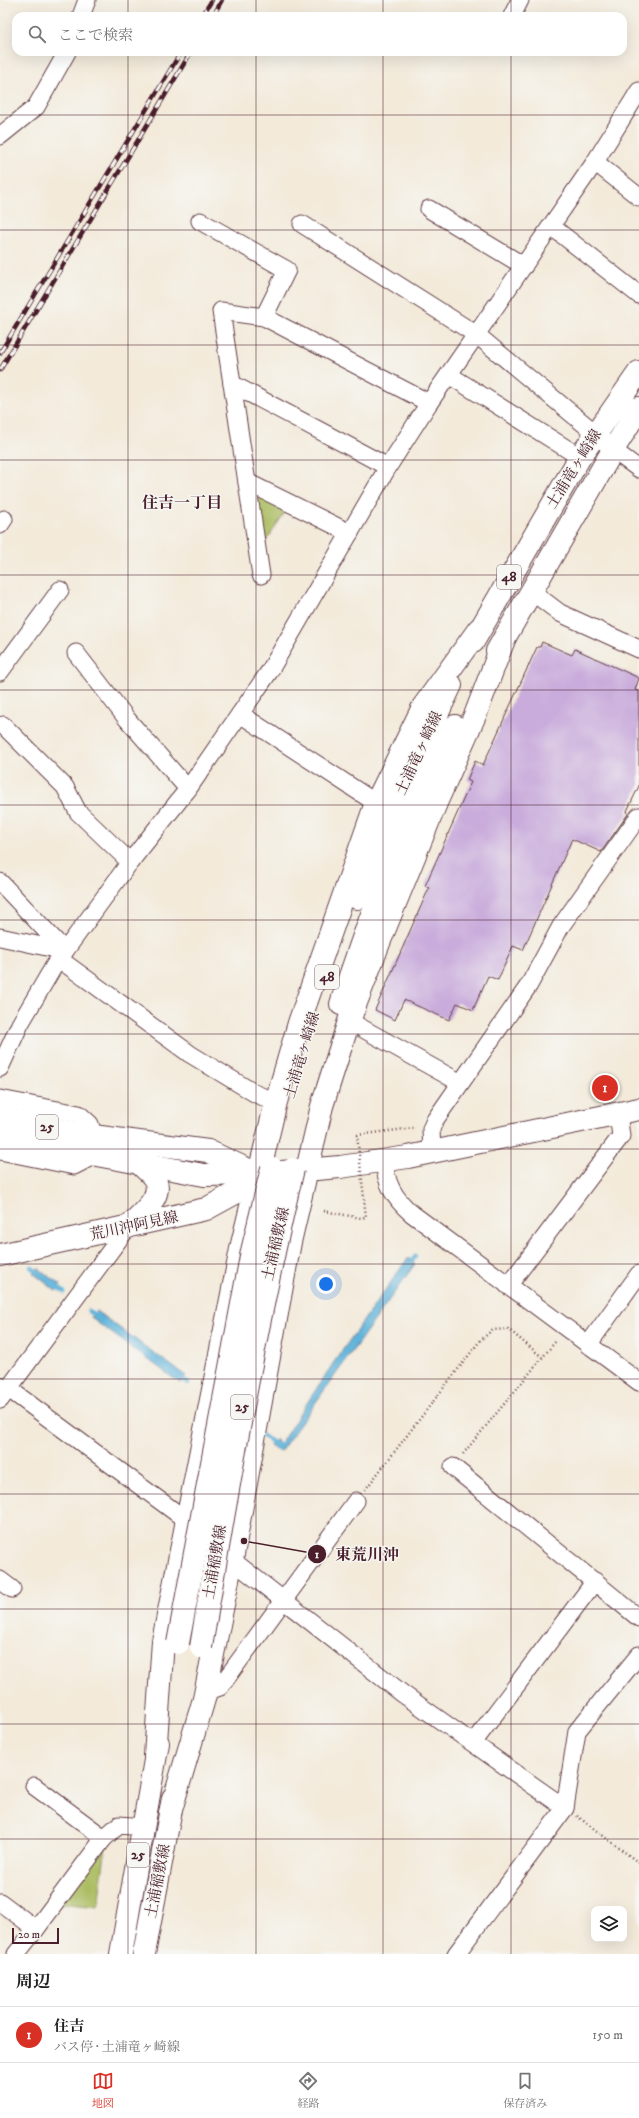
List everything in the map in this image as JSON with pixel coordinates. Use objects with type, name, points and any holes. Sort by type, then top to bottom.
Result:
[{"type":"main road","name":"土浦竜ヶ崎線","points":[[265,1171],[305,1042],[340,940],[409,796],[479,629],[580,457],[595,433],[639,372]]},
{"type":"main road","name":"土浦竜ヶ崎線","points":[[300,1170],[306,1116],[360,943],[409,796],[505,637],[612,450],[639,408]]},
{"type":"main road","points":[[155,1756],[163,1641],[242,1244],[265,1171],[276,1102],[299,1022],[376,803],[423,707],[479,629]]},
{"type":"main road","points":[[170,1813],[205,1692],[232,1560],[290,1242],[300,1170],[322,1106],[348,1021],[436,803],[476,713],[505,637]]},
{"type":"main road","points":[[300,1170],[384,1161],[432,1153],[639,1109]]},
{"type":"main road","name":"25","points":[[0,1118],[94,1145],[140,1164],[204,1175],[300,1170]]},
{"type":"main road","name":"25","points":[[0,1136],[94,1145],[208,1151],[265,1171]]},
{"type":"main road","points":[[128,1227],[152,1203],[157,1192],[155,1180],[140,1164]]},
{"type":"main road","name":"土浦稲敷線","points":[[144,1954],[201,1647],[246,1388],[272,1256],[300,1170]]},
{"type":"main road","name":"土浦稲敷線","points":[[120,1954],[155,1756],[178,1643],[252,1251],[265,1171]]},
{"type":"main road","name":"荒川沖阿見線","points":[[0,1255],[206,1209],[237,1192],[265,1171]]},
{"type":"street","points":[[82,12],[87,0]]},
{"type":"street","points":[[514,12],[520,0]]},
{"type":"street","points":[[0,136],[36,107],[65,56]]},
{"type":"street","points":[[0,1068],[20,1024],[62,955],[130,862],[188,789],[269,672],[388,467],[429,403],[595,162],[639,91]]},
{"type":"street","points":[[595,162],[639,197]]},
{"type":"street","points":[[429,209],[524,266]]},
{"type":"street","points":[[200,221],[287,270],[264,317]]},
{"type":"street","points":[[302,224],[477,335],[595,433],[612,450],[639,469]]},
{"type":"street","points":[[551,226],[639,295]]},
{"type":"street","points":[[261,575],[221,311],[264,317],[429,403]]},
{"type":"street","points":[[449,375],[580,457]]},
{"type":"street","points":[[232,384],[388,467]]},
{"type":"street","points":[[247,482],[350,533]]},
{"type":"street","points":[[0,672],[60,590]]},
{"type":"street","points":[[531,591],[560,613],[639,649]]},
{"type":"street","points":[[76,653],[127,719],[188,789]]},
{"type":"street","points":[[240,714],[376,803]]},
{"type":"street","points":[[3,725],[65,787],[78,812],[130,862]]},
{"type":"street","points":[[432,1153],[430,1129],[434,1120],[459,1082],[529,985],[561,926],[639,816]]},
{"type":"street","points":[[0,882],[62,955],[190,1054],[256,1094],[276,1102]]},
{"type":"street","points":[[0,937],[62,955]]},
{"type":"street","points":[[348,1021],[459,1082]]},
{"type":"street","points":[[0,1099],[79,1114],[90,1124],[94,1145],[74,1166],[0,1152]]},
{"type":"street","points":[[508,1286],[621,1136],[618,1114]]},
{"type":"street","points":[[384,1161],[389,1186],[398,1201],[411,1213],[565,1330],[639,1382]]},
{"type":"street","points":[[128,1227],[3,1392],[186,1520]]},
{"type":"street","points":[[588,1346],[639,1274]]},
{"type":"street","points":[[452,1467],[595,1581],[638,1613]]},
{"type":"street","points":[[205,1692],[220,1687],[285,1601],[356,1501]]},
{"type":"street","points":[[232,1560],[403,1694],[565,1808]]},
{"type":"street","points":[[473,1743],[595,1581]]},
{"type":"street","points":[[456,1954],[565,1808],[577,1731],[639,1655]]},
{"type":"street","points":[[34,1786],[104,1838]]},
{"type":"street","points":[[16,1954],[104,1838],[118,1825],[143,1827]]},
{"type":"street","points":[[0,1902],[36,1929]]},
{"type":"path","points":[[324,1212],[361,1218],[366,1217],[357,1135],[413,1128]]},
{"type":"path","points":[[356,1501],[479,1342],[492,1330],[508,1329],[542,1357]]},
{"type":"path","points":[[452,1467],[565,1330]]},
{"type":"path","points":[[565,1808],[639,1863]]},
{"type":"green space","points":[[247,482],[290,504],[258,554]]},
{"type":"green space","points":[[106,1845],[98,1907],[59,1903]]},
{"type":"water","points":[[408,1258],[415,1264],[280,1452],[270,1446],[275,1439],[280,1444],[334,1362]]},
{"type":"water","points":[[38,1268],[61,1285],[56,1291],[33,1273]]},
{"type":"water","points":[[96,1311],[186,1376],[180,1383],[91,1318]]},
{"type":"building","points":[[542,642],[572,655],[575,649],[639,678],[635,690],[639,691],[639,786],[627,811],[628,814],[601,852],[572,839],[523,950],[513,946],[498,980],[488,976],[473,1010],[457,1003],[449,1020],[404,1000],[395,1020],[375,1010],[429,888],[425,886],[471,782],[467,780],[475,761],[483,765],[537,647],[540,647]]},
{"type":"waterway","points":[[409,1265],[415,1257]]},
{"type":"waterway","points":[[31,1267],[40,1274]]},
{"type":"waterway","points":[[54,1285],[64,1292]]},
{"type":"waterway","points":[[89,1311],[97,1317]]},
{"type":"waterway","points":[[179,1377],[188,1383]]},
{"type":"waterway","points":[[263,1436],[277,1446]]},
{"type":"railway","points":[[204,12],[212,0]]},
{"type":"railway","points":[[215,12],[222,0]]},
{"type":"railway","points":[[0,353],[179,56]]},
{"type":"railway","points":[[0,370],[189,56]]},
{"type":"place","name":"住吉","points":[[605,1088]]},
{"type":"place","name":"東荒川沖","points":[[244,1541]]},
{"type":"district","name":"住吉一丁目","points":[[182,503]]}]
